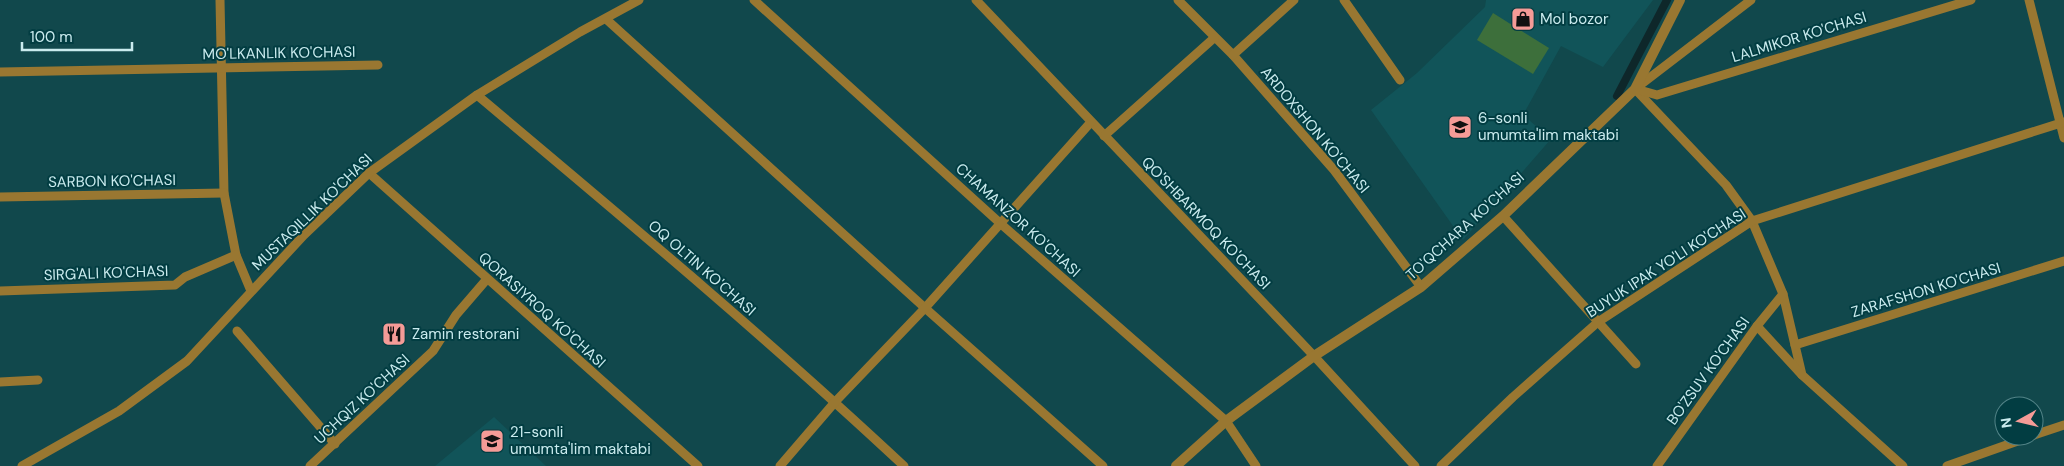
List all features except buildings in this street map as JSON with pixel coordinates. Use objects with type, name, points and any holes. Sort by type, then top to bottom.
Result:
[{"type":"street","points":[[220,0],[224,193],[236,255],[251,291]]},
{"type":"street","name":"MUSTAQILLIK KO'CHASI","points":[[22,466],[119,411],[186,361],[304,236],[369,173],[477,95],[580,32],[639,0]]},
{"type":"street","name":"CHAMANZOR KO'CHASI","points":[[754,0],[1001,224],[1226,422],[1256,466]]},
{"type":"street","name":"QO'SHBARMOQ KO'CHASI","points":[[976,0],[1314,356],[1415,466]]},
{"type":"street","name":"ARDOXSHON KO'CHASI","points":[[1178,0],[1233,55],[1334,170],[1421,287]]},
{"type":"street","points":[[1233,55],[1294,0]]},
{"type":"street","points":[[1344,0],[1400,80]]},
{"type":"street","name":"TO'QCHARA KO'CHASI","points":[[1176,466],[1226,422],[1314,356],[1421,287],[1503,216],[1635,89],[1680,0]]},
{"type":"street","points":[[1751,0],[1635,89],[1726,185],[1752,221],[1783,294],[1802,375]]},
{"type":"street","name":"LALMIKOR KO'CHASI","points":[[1635,89],[1657,95],[1971,0]]},
{"type":"street","points":[[2029,0],[2062,123],[2064,138]]},
{"type":"street","points":[[606,19],[925,308],[1103,466]]},
{"type":"street","points":[[1104,136],[1214,38]]},
{"type":"street","name":"MO'LKANLIK KO'CHASI","points":[[0,72],[378,65]]},
{"type":"street","name":"OQ OLTIN KO'CHASI","points":[[477,95],[641,233],[835,402],[904,466]]},
{"type":"street","points":[[780,466],[835,402],[925,308],[1091,122]]},
{"type":"street","name":"BUYUK IPAK YO'LI KO'CHASI","points":[[1441,466],[1513,397],[1598,322],[1752,221],[2062,123]]},
{"type":"street","name":"QORASIYROQ KO'CHASI","points":[[369,173],[698,466]]},
{"type":"street","name":"SARBON KO'CHASI","points":[[0,197],[224,193]]},
{"type":"street","points":[[1503,216],[1636,364]]},
{"type":"street","name":"SIRG'ALI KO'CHASI","points":[[0,291],[175,285],[185,278],[236,255]]},
{"type":"street","name":"ZARAFSHON KO'CHASI","points":[[1796,345],[2064,261]]},
{"type":"street","name":"UCHQIZ KO'CHASI","points":[[310,466],[433,351],[456,314],[487,279]]},
{"type":"street","name":"BO'ZSUV KO'CHASI","points":[[1657,466],[1757,326],[1783,294]]},
{"type":"street","points":[[1757,326],[1802,375],[1903,466]]},
{"type":"street","points":[[237,331],[335,444]]},
{"type":"street","points":[[0,382],[38,380]]},
{"type":"street","points":[[2044,432],[2064,425]]},
{"type":"street","points":[[1947,466],[2004,446]]},
{"type":"shaded area","name":"6-sonli umumta'lim maktabi","points":[[1486,0],[1653,0],[1603,67],[1561,46],[1523,115],[1551,139],[1463,240],[1371,110],[1417,73],[1485,7]]},
{"type":"shaded area","name":"21-sonli umumta'lim maktabi","points":[[494,417],[546,466],[435,466]]},
{"type":"green space","points":[[1493,13],[1549,48],[1533,74],[1477,40]]},
{"type":"waterway","points":[[1617,96],[1667,0]]},
{"type":"place","name":"Mol bozor","points":[[1523,19]]},
{"type":"place","name":"6-sonli umumta'lim maktabi","points":[[1460,127]]},
{"type":"place","name":"Zamin restorani","points":[[394,334]]},
{"type":"place","name":"21-sonli umumta'lim maktabi","points":[[492,441]]}]
